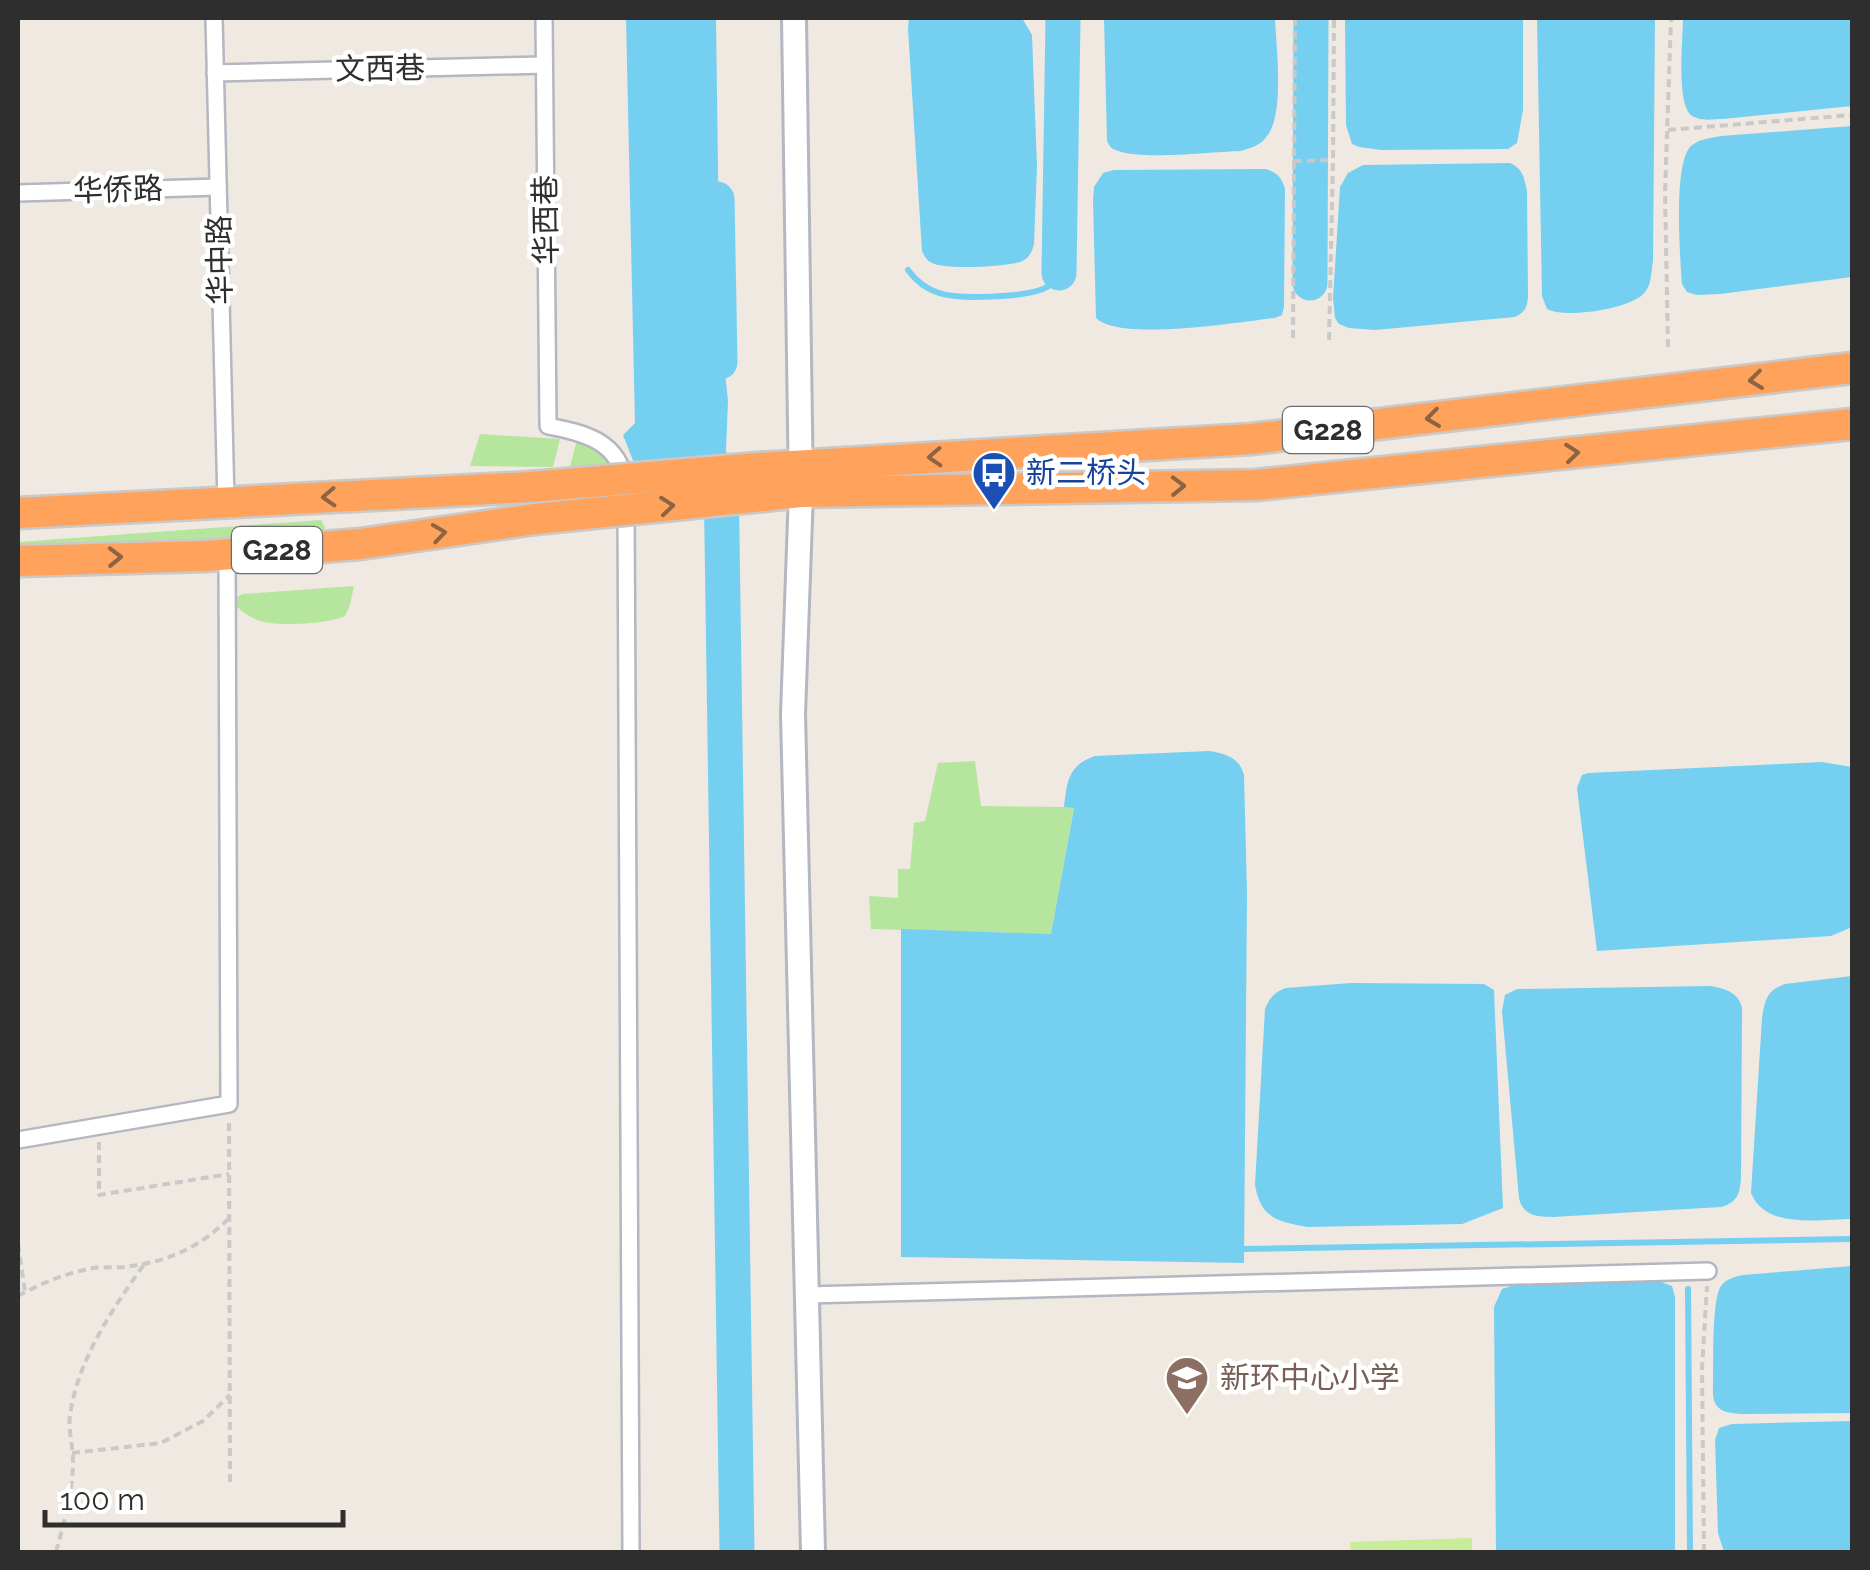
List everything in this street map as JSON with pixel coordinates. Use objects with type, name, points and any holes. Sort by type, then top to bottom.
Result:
[{"type":"highway","name":"G228","points":[[18,561],[206,556],[360,544],[761,482],[1250,439],[1852,368]]},
{"type":"highway","name":"G228","points":[[801,478],[1256,485],[1852,424]]},
{"type":"highway","name":"G228","points":[[18,513],[531,487],[761,482]]},
{"type":"street","name":"华中路","points":[[214,18],[226,502]]},
{"type":"street","name":"华西巷","points":[[544,18],[548,424],[588,436],[611,451],[620,461],[626,492],[631,1552]]},
{"type":"street","points":[[794,18],[801,478],[792,714],[813,1552]]},
{"type":"street","name":"文西巷","points":[[216,73],[544,64]]},
{"type":"street","name":"华侨路","points":[[18,193],[218,188]]},
{"type":"street","points":[[18,1140],[229,1104],[228,543]]},
{"type":"street","points":[[807,1295],[1708,1271]]},
{"type":"path","points":[[1292,338],[1294,18]]},
{"type":"path","points":[[1328,340],[1334,18]]},
{"type":"path","points":[[1668,347],[1665,193],[1672,18]]},
{"type":"path","points":[[1668,130],[1852,115]]},
{"type":"path","points":[[1294,161],[1333,160]]},
{"type":"path","points":[[229,1104],[230,1484]]},
{"type":"path","points":[[99,1126],[98,1195],[229,1174]]},
{"type":"path","points":[[18,1296],[89,1268],[145,1263],[186,1251],[212,1235],[230,1217]]},
{"type":"path","points":[[18,1244],[25,1292]]},
{"type":"path","points":[[56,1552],[68,1509],[70,1417],[81,1374],[98,1334],[145,1263]]},
{"type":"path","points":[[1704,1552],[1702,1368],[1708,1271]]},
{"type":"path","points":[[72,1453],[161,1443],[203,1422],[230,1396]]},
{"type":"green space","points":[[480,434],[560,439],[553,467],[470,466]]},
{"type":"green space","points":[[577,440],[607,453],[615,471],[569,470]]},
{"type":"green space","points":[[321,520],[325,527],[322,535],[18,556],[18,542]]},
{"type":"green space","points":[[354,586],[345,616],[317,622],[264,622],[246,614],[230,600],[243,594]]},
{"type":"green space","points":[[975,761],[981,806],[1074,807],[1051,934],[871,929],[869,896],[898,898],[898,869],[910,869],[914,823],[925,821],[938,763]]},
{"type":"green space","points":[[1472,1538],[1472,1552],[1351,1552],[1350,1542]]},
{"type":"water","points":[[626,18],[716,18],[719,244],[713,256],[728,401],[725,473],[641,481],[623,435],[635,423]]},
{"type":"water","points":[[909,18],[1022,18],[1032,35],[1037,166],[1034,244],[1023,261],[989,266],[939,265],[930,262],[922,251]]},
{"type":"water","points":[[1104,18],[1275,18],[1278,96],[1273,126],[1267,136],[1240,151],[1144,155],[1112,148],[1107,141]]},
{"type":"water","points":[[1345,18],[1523,18],[1523,110],[1517,143],[1508,149],[1381,150],[1352,144],[1346,125]]},
{"type":"water","points":[[1537,18],[1655,18],[1653,261],[1647,289],[1627,303],[1568,313],[1547,309],[1542,296]]},
{"type":"water","points":[[1683,18],[1852,18],[1852,106],[1707,120],[1691,115],[1683,97]]},
{"type":"water","points":[[1852,126],[1852,277],[1720,294],[1687,292],[1682,284],[1679,211],[1682,171],[1691,146],[1721,136]]},
{"type":"water","points":[[1510,163],[1522,174],[1527,191],[1528,297],[1523,311],[1515,317],[1375,330],[1339,324],[1333,298],[1340,187],[1348,173],[1363,165]]},
{"type":"water","points":[[1266,169],[1279,176],[1285,189],[1282,315],[1154,330],[1109,325],[1096,318],[1093,201],[1094,187],[1103,173]]},
{"type":"water","points":[[1209,751],[1231,757],[1244,775],[1244,1263],[901,1257],[901,929],[1051,934],[1074,808],[1064,807],[1068,782],[1079,764],[1095,756]]},
{"type":"water","points":[[1822,762],[1852,767],[1852,927],[1831,936],[1597,951],[1577,788],[1582,775]]},
{"type":"water","points":[[1852,976],[1852,1219],[1810,1221],[1781,1217],[1758,1205],[1751,1193],[1764,1006],[1779,986]]},
{"type":"water","points":[[1351,983],[1484,984],[1494,990],[1503,1208],[1462,1224],[1307,1227],[1279,1220],[1261,1205],[1255,1185],[1265,1009],[1278,991],[1286,988]]},
{"type":"water","points":[[1711,986],[1731,992],[1742,1008],[1741,1177],[1735,1200],[1721,1207],[1553,1217],[1527,1212],[1519,1198],[1502,1011],[1505,995],[1517,989]]},
{"type":"water","points":[[1852,1266],[1852,1413],[1741,1414],[1718,1408],[1713,1394],[1714,1337],[1718,1294],[1723,1284],[1743,1275]]},
{"type":"water","points":[[1653,1279],[1672,1286],[1675,1297],[1675,1552],[1496,1552],[1494,1307],[1502,1289],[1521,1283]]},
{"type":"water","points":[[1852,1421],[1852,1552],[1724,1552],[1718,1533],[1715,1440],[1719,1428],[1732,1424]]},
{"type":"waterway","points":[[1059,273],[1063,18]]},
{"type":"waterway","points":[[1310,283],[1311,18]]},
{"type":"waterway","points":[[717,199],[720,362]]},
{"type":"waterway","points":[[908,270],[934,291],[975,297],[1034,292],[1051,285],[1059,273]]},
{"type":"waterway","points":[[721,469],[737,1552]]},
{"type":"waterway","points":[[1242,1249],[1852,1239]]},
{"type":"waterway","points":[[1688,1289],[1690,1552]]},
{"type":"place","name":"新二桥头","points":[[994,511]]},
{"type":"place","name":"新环中心小学","points":[[1187,1416]]}]
